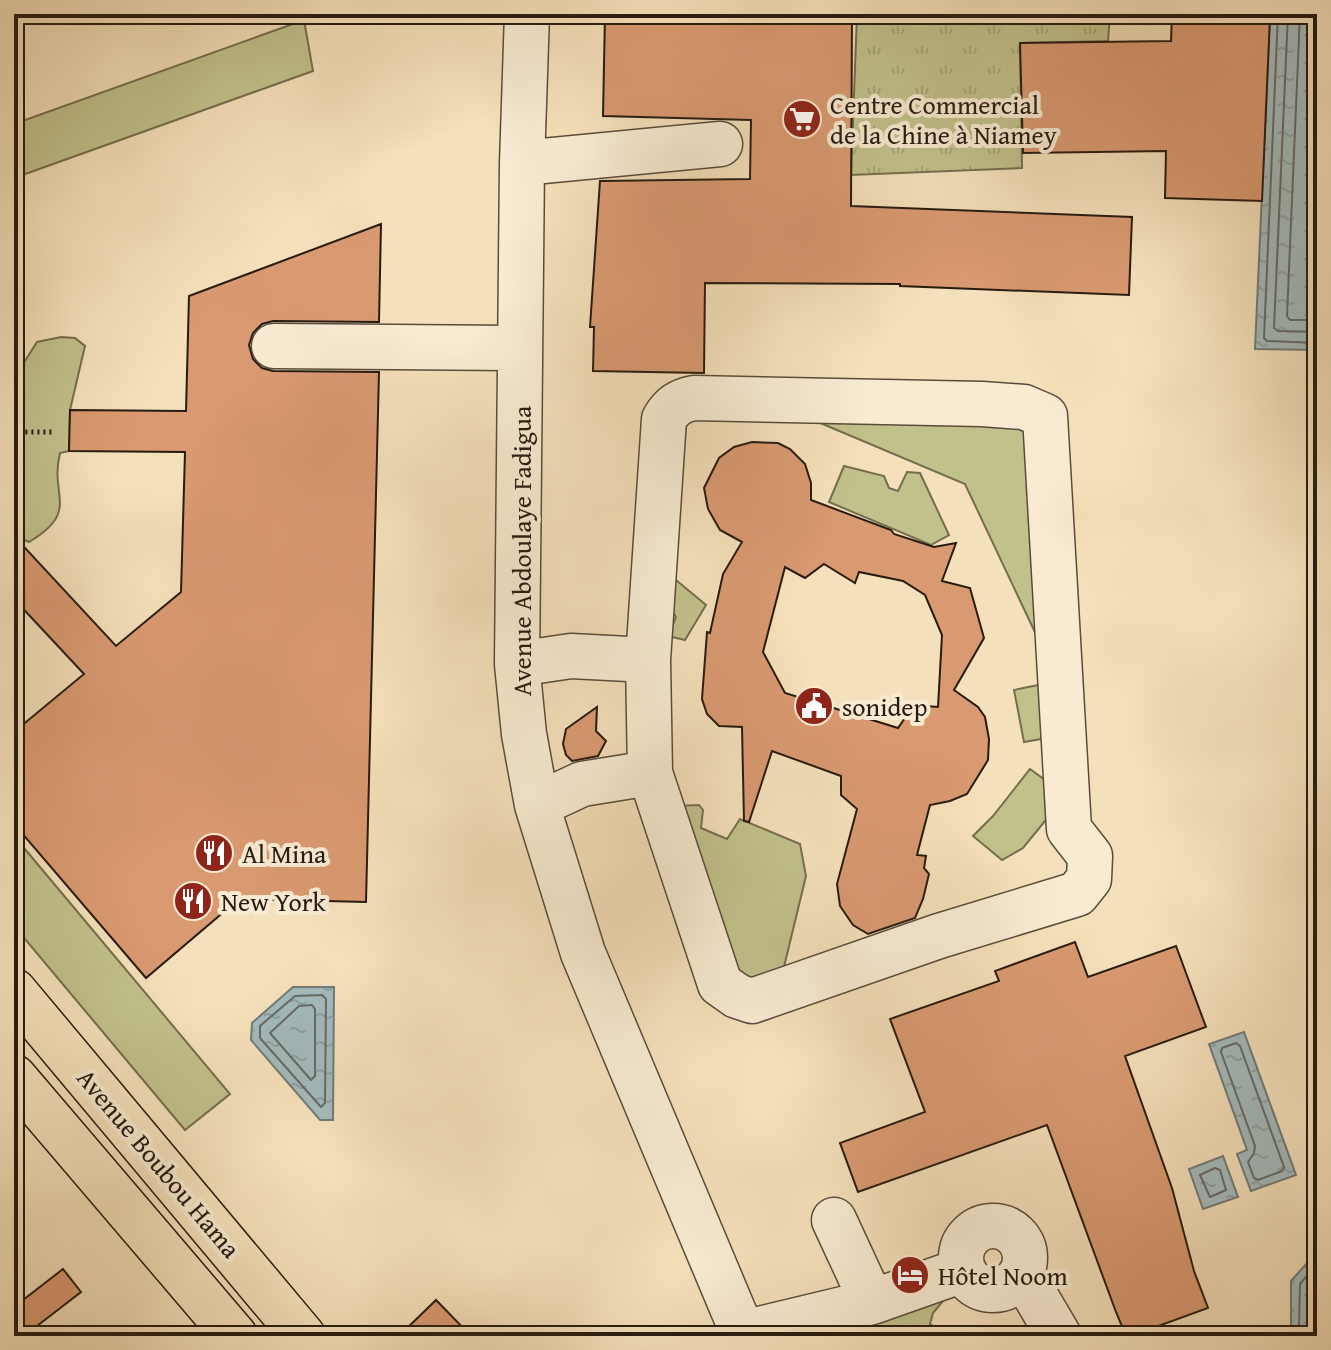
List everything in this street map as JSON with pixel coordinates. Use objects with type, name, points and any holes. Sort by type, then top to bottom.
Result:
[{"type":"main road","name":"Avenue Boubou Hama","points":[[14,991],[303,1336]]},
{"type":"main road","name":"Avenue Boubou Hama","points":[[14,1077],[235,1336]]},
{"type":"street","name":"Avenue Abdoulaye Fadigua","points":[[527,14],[522,163],[517,664],[524,734],[537,805],[583,953],[743,1334]]},
{"type":"street","points":[[522,163],[720,144]]},
{"type":"street","points":[[274,346],[520,348]]},
{"type":"street","points":[[694,398],[942,402],[1024,407],[1045,416],[1069,829],[1090,856],[1089,879],[1077,894],[953,931],[752,1001],[737,996],[720,984],[650,773],[648,660],[664,419],[677,403],[694,398]]},
{"type":"street","points":[[517,664],[571,656],[648,660]]},
{"type":"street","points":[[537,805],[582,784],[650,773]]},
{"type":"street","points":[[834,1220],[872,1302]]},
{"type":"street","points":[[743,1334],[830,1326],[872,1302],[963,1270],[972,1281],[985,1288],[999,1290],[1012,1284],[1022,1273],[1059,1336]]},
{"type":"path","points":[[14,435],[21,432],[53,432]]},
{"type":"green space","points":[[857,14],[1110,14],[1108,41],[1020,43],[1022,168],[851,175]]},
{"type":"green space","points":[[304,20],[313,71],[14,178],[14,124]]},
{"type":"green space","points":[[61,337],[75,338],[85,346],[70,410],[69,451],[60,453],[59,512],[45,531],[29,542],[14,535],[14,369],[23,364],[37,342]]},
{"type":"green space","points":[[799,414],[1027,425],[1041,645],[965,484]]},
{"type":"green space","points":[[844,466],[884,476],[889,488],[898,491],[907,472],[920,473],[949,535],[931,545],[829,502]]},
{"type":"green space","points":[[671,566],[676,580],[706,605],[685,640],[668,636],[676,617],[667,604]]},
{"type":"green space","points":[[1048,683],[1058,736],[1024,742],[1014,690]]},
{"type":"green space","points":[[1030,769],[1056,788],[1054,810],[1023,848],[1002,860],[973,836]]},
{"type":"green space","points":[[699,805],[703,810],[701,828],[727,839],[740,819],[800,844],[806,876],[782,975],[740,980],[676,806]]},
{"type":"green space","points":[[14,836],[230,1094],[185,1130],[14,926]]},
{"type":"green space","points":[[933,1294],[943,1301],[933,1313],[930,1324],[950,1336],[857,1336],[858,1323]]},
{"type":"water","points":[[1270,14],[1317,14],[1317,350],[1255,349]]},
{"type":"water","points":[[293,987],[334,987],[333,1120],[320,1120],[251,1040],[252,1023]]},
{"type":"water","points":[[1244,1032],[1296,1175],[1251,1191],[1237,1154],[1247,1150],[1209,1044]]},
{"type":"water","points":[[1223,1156],[1238,1197],[1203,1209],[1189,1169]]},
{"type":"water","points":[[1317,1252],[1317,1336],[1285,1336],[1291,1325],[1291,1281]]},
{"type":"building","points":[[605,14],[852,14],[851,206],[1132,217],[1129,295],[900,284],[705,283],[704,373],[593,371],[594,327],[590,327],[600,181],[750,179],[751,120],[603,116]]},
{"type":"building","points":[[1172,14],[1270,17],[1262,201],[1165,198],[1166,151],[1023,153],[1020,43],[1171,41]]},
{"type":"building","points":[[381,224],[379,322],[273,321],[262,324],[253,333],[249,345],[253,359],[262,368],[273,371],[379,372],[366,902],[239,899],[146,978],[14,824],[14,732],[84,674],[14,599],[14,536],[116,646],[181,592],[185,452],[69,451],[70,410],[186,411],[189,296]]},
{"type":"building","points":[[752,442],[778,443],[790,449],[805,464],[811,483],[811,500],[934,547],[956,543],[942,581],[970,588],[984,638],[954,690],[978,707],[985,717],[989,739],[988,760],[967,794],[930,805],[917,855],[926,856],[924,868],[929,874],[915,918],[868,934],[853,925],[840,906],[837,884],[857,809],[841,795],[841,776],[772,751],[749,822],[744,821],[742,727],[719,726],[707,714],[702,699],[707,632],[710,633],[723,574],[742,542],[720,530],[708,509],[704,488],[719,458],[734,447]],"holes":[[[824,564],[855,583],[859,572],[903,581],[925,595],[942,635],[938,707],[914,705],[898,728],[785,693],[763,652],[785,567],[805,578]]]},
{"type":"building","points":[[597,707],[596,731],[606,741],[598,756],[572,761],[566,755],[563,744],[566,729]]},
{"type":"building","points":[[1075,942],[1088,977],[1176,946],[1206,1027],[1125,1056],[1172,1188],[1194,1271],[1208,1308],[1131,1336],[1126,1336],[1116,1312],[1047,1125],[858,1192],[840,1143],[925,1112],[890,1019],[999,981],[995,971]]},
{"type":"building","points":[[63,1269],[81,1292],[24,1336],[14,1336],[14,1307]]},
{"type":"building","points":[[436,1300],[471,1336],[399,1336]]},
{"type":"place","name":"Centre Commercial de la Chine à Niamey","points":[[802,119]]},
{"type":"place","name":"sonidep","points":[[814,706]]},
{"type":"place","name":"Al Mina","points":[[214,853]]},
{"type":"place","name":"New York","points":[[193,901]]},
{"type":"place","name":"Hôtel Noom","points":[[910,1275]]}]
